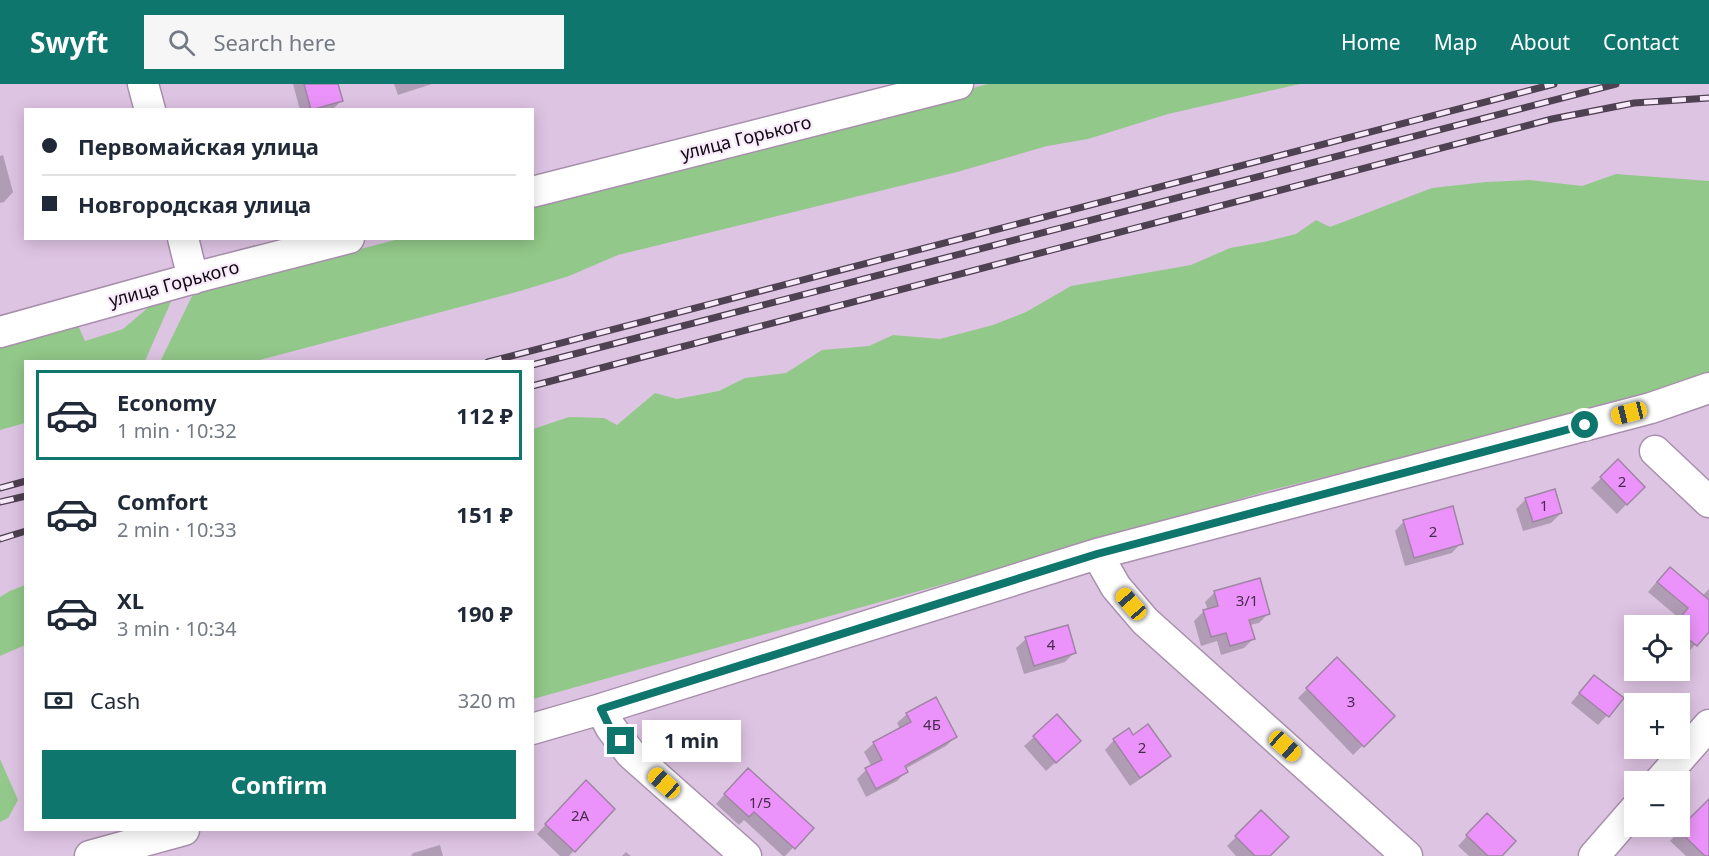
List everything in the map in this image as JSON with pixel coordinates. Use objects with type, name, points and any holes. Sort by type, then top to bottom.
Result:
[{"type":"street","points":[[143,84],[149,108]]},
{"type":"street","name":"улица Горького","points":[[534,191],[915,90],[958,84]]},
{"type":"street","points":[[183,240],[193,279]]},
{"type":"street","name":"улица Горького","points":[[0,332],[341,240]]},
{"type":"street","points":[[534,728],[1097,554],[1651,408],[1709,388]]},
{"type":"street","points":[[1655,451],[1709,502]]},
{"type":"street","points":[[1097,554],[1116,587],[1145,621],[1407,856]]},
{"type":"street","points":[[601,709],[610,728],[631,754],[746,856]]},
{"type":"street","points":[[1669,771],[1709,725]]},
{"type":"street","points":[[1594,856],[1624,822]]},
{"type":"street","points":[[93,856],[180,831]]},
{"type":"green space","points":[[988,84],[1300,84],[1168,114],[1088,139],[1047,146],[957,172],[618,255],[569,276],[520,291],[260,360],[161,360],[194,292],[395,240],[534,240],[534,203]]},
{"type":"green space","points":[[1616,174],[1709,181],[1709,375],[1629,403],[1271,490],[534,699],[534,429],[569,417],[604,418],[617,425],[655,393],[677,399],[719,391],[745,378],[786,373],[822,350],[869,346],[893,335],[940,339],[993,325],[1026,312],[1071,286],[1191,265],[1230,248],[1296,234],[1316,220],[1330,227],[1432,188],[1530,180],[1582,186]]},
{"type":"green space","points":[[173,297],[145,360],[24,360],[24,423],[0,430],[0,344],[77,323],[85,341],[123,329],[150,306]]},
{"type":"green space","points":[[24,585],[24,645],[0,656],[0,597]]},
{"type":"green space","points":[[0,759],[18,800],[8,818],[0,822]]},
{"type":"building","points":[[304,84],[338,84],[343,101],[310,108]]},
{"type":"building","points":[[1618,459],[1645,487],[1627,505],[1600,477]]},
{"type":"building","points":[[1555,489],[1562,513],[1533,522],[1525,498]]},
{"type":"building","points":[[1453,506],[1463,544],[1414,558],[1403,520]]},
{"type":"building","points":[[1670,567],[1709,600],[1709,632],[1697,646],[1690,640],[1690,615],[1682,615],[1688,608],[1657,582]]},
{"type":"building","points":[[1260,578],[1270,614],[1249,620],[1255,639],[1230,646],[1226,633],[1211,637],[1203,610],[1218,606],[1214,591]]},
{"type":"building","points":[[1068,625],[1076,653],[1034,666],[1025,637]]},
{"type":"building","points":[[1337,657],[1395,716],[1364,747],[1306,688]]},
{"type":"building","points":[[1594,675],[1624,698],[1609,717],[1579,693]]},
{"type":"building","points":[[936,697],[957,737],[905,766],[908,772],[876,789],[865,768],[882,760],[873,742],[911,722],[906,713]]},
{"type":"building","points":[[1057,714],[1081,741],[1056,763],[1033,736]]},
{"type":"building","points":[[1148,724],[1171,756],[1140,778],[1113,739],[1129,728],[1133,735]]},
{"type":"building","points":[[748,768],[814,828],[795,849],[754,812],[749,817],[724,794]]},
{"type":"building","points":[[586,780],[615,809],[575,852],[545,824]]},
{"type":"building","points":[[1709,799],[1709,856],[1705,856],[1685,837],[1690,837],[1690,818]]},
{"type":"building","points":[[1261,810],[1289,837],[1270,856],[1255,856],[1235,836]]},
{"type":"building","points":[[1487,813],[1516,841],[1502,856],[1488,856],[1466,835]]},
{"type":"railway","points":[[496,360],[1554,84]]},
{"type":"railway","points":[[534,364],[1616,84]]},
{"type":"railway","points":[[534,385],[1552,119],[1634,103],[1709,98]]},
{"type":"railway","points":[[0,488],[24,482]]},
{"type":"railway","points":[[0,502],[24,496]]},
{"type":"railway","points":[[0,539],[24,532]]},
{"type":"route","points":[[621,741],[610,728],[601,709],[1097,554],[1585,425]]}]
